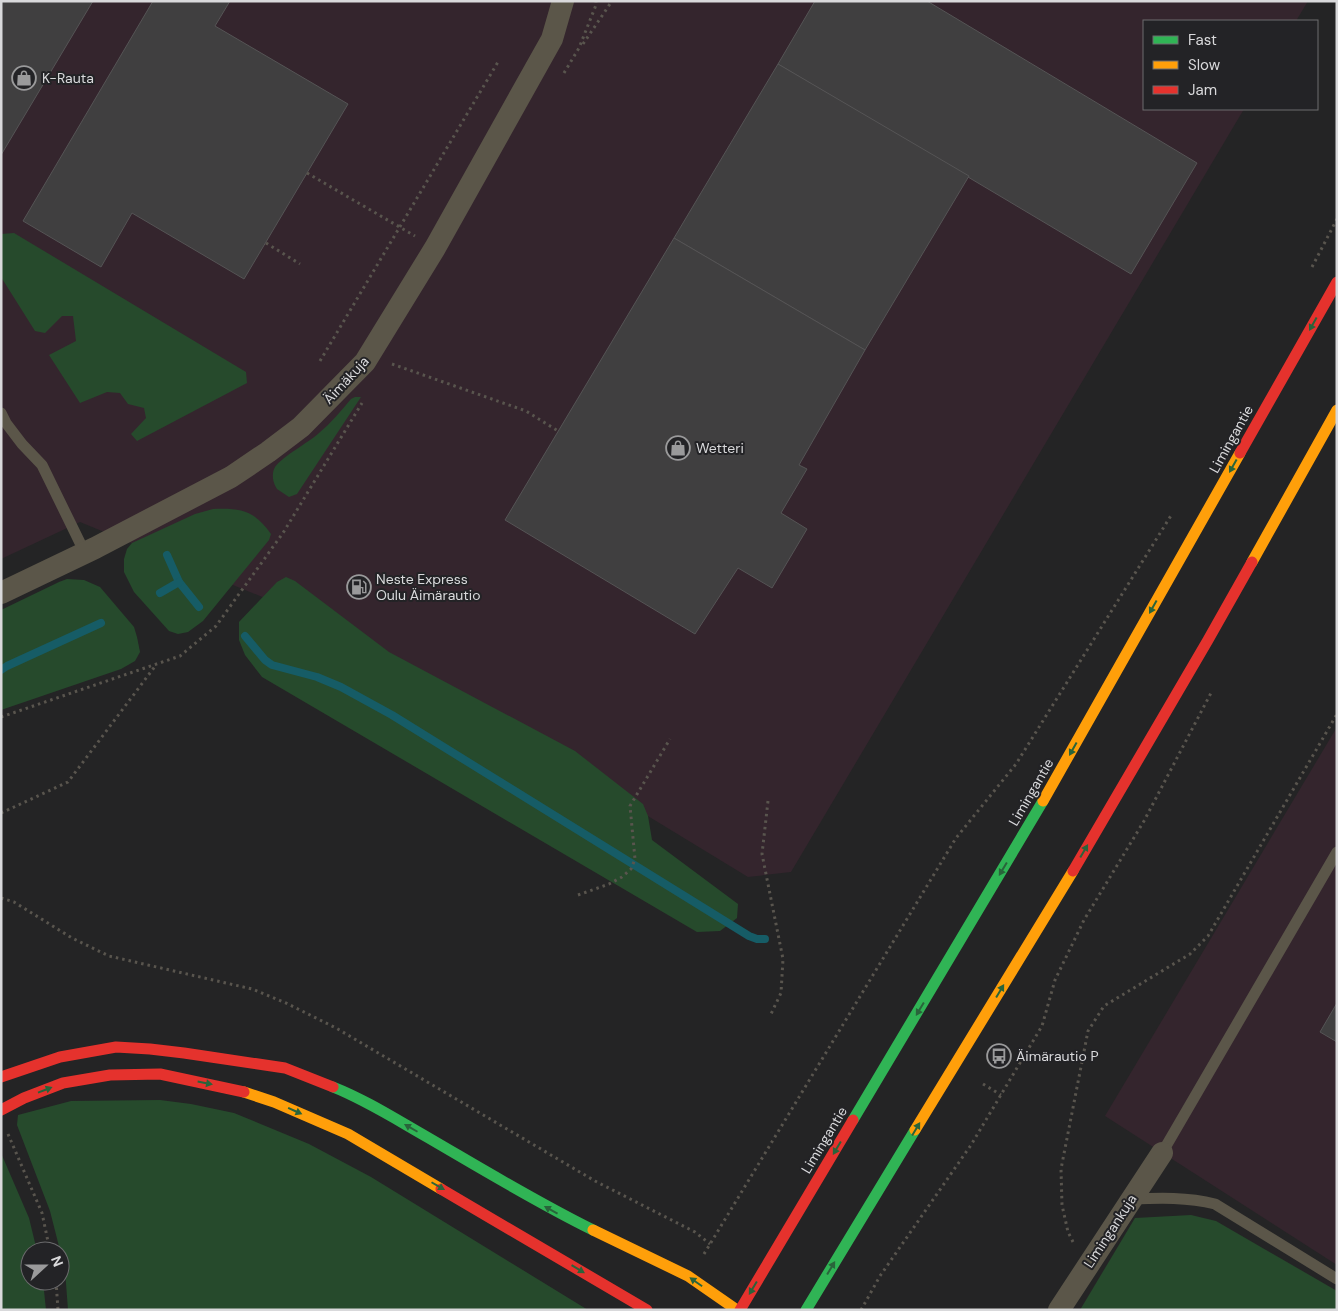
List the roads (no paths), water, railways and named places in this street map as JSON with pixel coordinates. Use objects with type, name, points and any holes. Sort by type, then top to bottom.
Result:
[{"type":"main road","name":"Limingantie","points":[[738,1310],[1028,828],[1337,282]]},
{"type":"main road","points":[[806,1310],[1064,886],[1208,640],[1337,410]]},
{"type":"main road","points":[[1,1077],[60,1057],[116,1047],[184,1053],[285,1068],[346,1092],[554,1211],[688,1276],[738,1310]]},
{"type":"main road","points":[[1,1110],[24,1098],[63,1083],[110,1075],[160,1074],[226,1087],[249,1094],[274,1102],[348,1134],[647,1310]]},
{"type":"street","name":"Äimäkuja","points":[[1,593],[85,553],[231,477],[300,427],[365,362],[434,248],[552,39],[563,1]]},
{"type":"street","name":"Limingankuja","points":[[1059,1310],[1162,1153]]},
{"type":"lane","points":[[1,413],[22,444],[42,465],[85,553]]},
{"type":"lane","points":[[1162,1153],[1337,852]]},
{"type":"lane","points":[[1131,1200],[1174,1198],[1199,1200],[1215,1204],[1337,1279]]},
{"type":"waterway","points":[[167,555],[179,582],[199,607]]},
{"type":"waterway","points":[[160,593],[179,582]]},
{"type":"waterway","points":[[1,670],[101,623]]},
{"type":"waterway","points":[[245,636],[265,660],[272,665],[317,677],[341,687],[392,715],[749,936],[765,939]]},
{"type":"place","name":"K-Rauta","points":[[24,78]]},
{"type":"place","name":"Wetteri","points":[[678,448]]},
{"type":"place","name":"Neste Express Oulu Äimärautio","points":[[359,587]]},
{"type":"place","name":"Äimärautio P","points":[[999,1056]]}]
